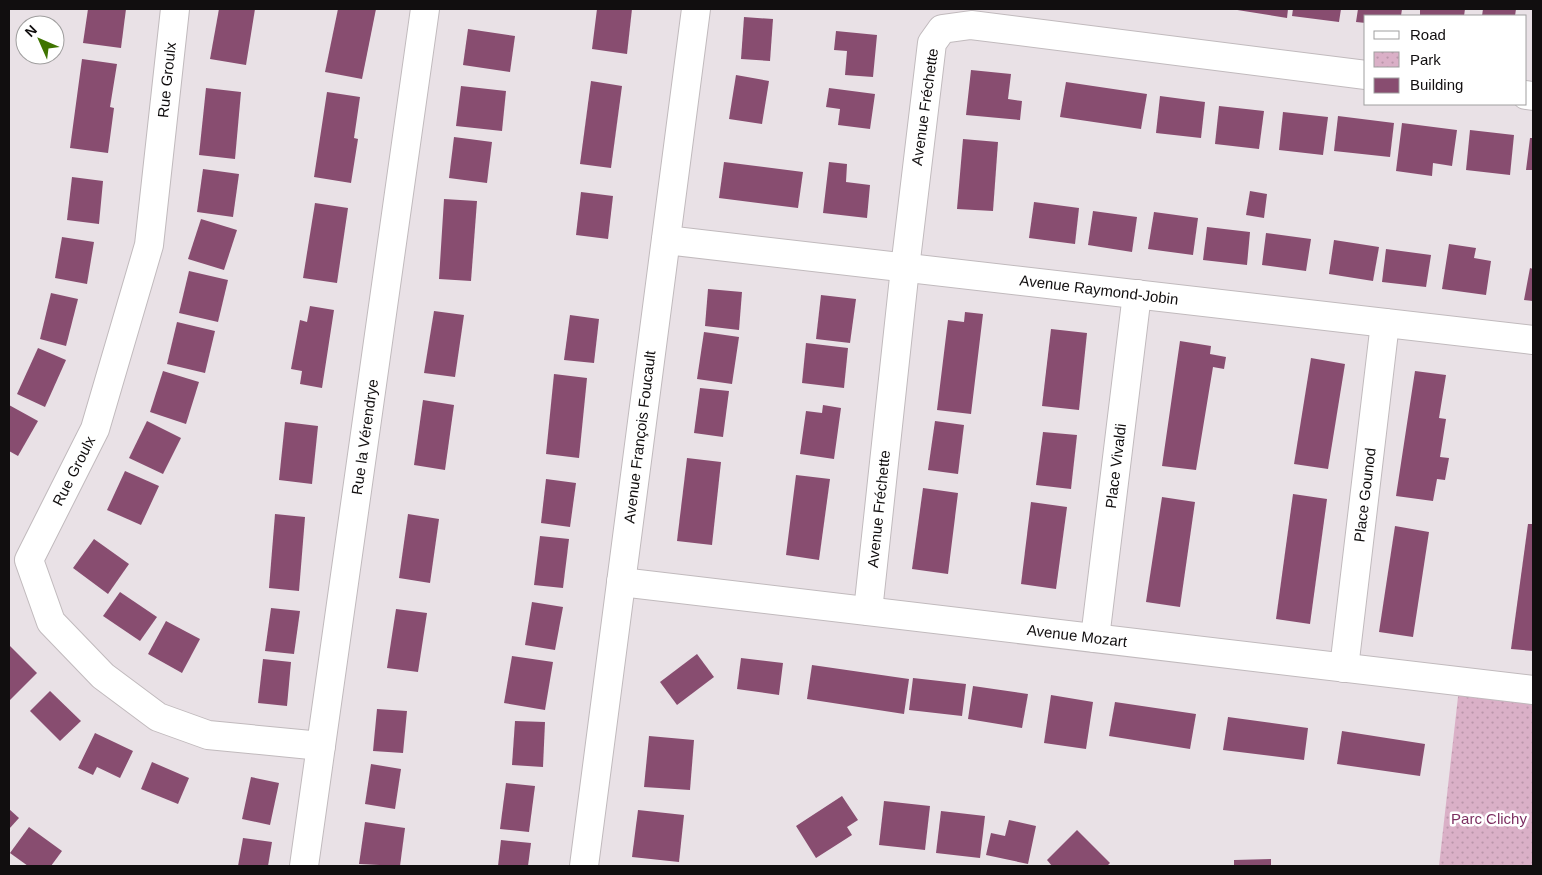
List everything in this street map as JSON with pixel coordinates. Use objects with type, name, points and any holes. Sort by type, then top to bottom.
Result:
[{"type":"street","name":"Rue Groulx","points":[[175,9],[149,246],[96,429],[29,560],[52,622],[103,676],[158,717],[208,735],[321,746]]},
{"type":"street","name":"Rue la Vérendrye","points":[[304,866],[425,9]]},
{"type":"street","name":"Avenue François Foucault","points":[[584,866],[696,9]]},
{"type":"street","name":"Avenue Fréchette","points":[[868,611],[905,268],[932,43],[942,29],[971,25],[1364,75]]},
{"type":"street","name":"Avenue Raymond-Jobin","points":[[666,240],[1533,340]]},
{"type":"street","name":"Place Vivaldi","points":[[1095,638],[1137,294]]},
{"type":"street","name":"Place Gounod","points":[[1344,668],[1385,323]]},
{"type":"street","name":"Avenue Mozart","points":[[621,582],[1533,690]]},
{"type":"green space","name":"Parc Clichy","points":[[1459,688],[1533,697],[1533,866],[1439,866]]},
{"type":"building","points":[[88,9],[126,9],[121,48],[83,43]]},
{"type":"building","points":[[219,9],[255,9],[246,65],[210,59]]},
{"type":"building","points":[[338,9],[376,9],[362,79],[325,72]]},
{"type":"building","points":[[597,9],[632,9],[627,54],[592,49]]},
{"type":"building","points":[[1231,9],[1288,9],[1287,18]]},
{"type":"building","points":[[1293,9],[1341,9],[1339,22],[1292,16]]},
{"type":"building","points":[[1358,9],[1402,9],[1401,15],[1364,15],[1364,23],[1356,22]]},
{"type":"building","points":[[1420,9],[1465,9],[1464,15],[1420,15]]},
{"type":"building","points":[[1483,9],[1516,9],[1515,15],[1482,15]]},
{"type":"building","points":[[744,17],[773,19],[770,61],[741,59]]},
{"type":"building","points":[[468,29],[515,36],[510,72],[463,65]]},
{"type":"building","points":[[836,31],[877,35],[873,77],[845,75],[847,51],[834,50]]},
{"type":"building","points":[[82,59],[117,64],[110,107],[114,108],[108,153],[70,148]]},
{"type":"building","points":[[971,70],[1011,74],[1008,99],[1022,101],[1020,120],[966,115]]},
{"type":"building","points":[[736,75],[769,81],[762,124],[729,119]]},
{"type":"building","points":[[591,81],[622,86],[611,168],[580,164]]},
{"type":"building","points":[[1066,82],[1147,94],[1141,129],[1060,117]]},
{"type":"building","points":[[461,86],[506,91],[502,131],[456,126]]},
{"type":"building","points":[[206,88],[241,92],[235,159],[199,155]]},
{"type":"building","points":[[829,88],[875,94],[870,129],[838,125],[840,109],[826,107]]},
{"type":"building","points":[[327,92],[360,97],[354,138],[358,139],[351,183],[314,177]]},
{"type":"building","points":[[1160,96],[1205,102],[1201,138],[1156,133]]},
{"type":"building","points":[[1219,106],[1264,111],[1259,149],[1215,144]]},
{"type":"building","points":[[1283,112],[1328,117],[1323,155],[1279,150]]},
{"type":"building","points":[[1338,116],[1394,123],[1390,157],[1334,151]]},
{"type":"building","points":[[1402,123],[1457,130],[1452,166],[1433,163],[1432,176],[1396,171]]},
{"type":"building","points":[[1470,130],[1514,135],[1510,175],[1466,170]]},
{"type":"building","points":[[454,137],[492,142],[487,183],[449,178]]},
{"type":"building","points":[[1530,138],[1533,138],[1533,170],[1526,170]]},
{"type":"building","points":[[963,139],[998,142],[993,211],[957,209]]},
{"type":"building","points":[[724,162],[803,172],[798,208],[719,198]]},
{"type":"building","points":[[829,162],[847,164],[846,182],[870,185],[867,218],[823,213]]},
{"type":"building","points":[[203,169],[239,174],[233,217],[197,212]]},
{"type":"building","points":[[72,177],[103,181],[99,224],[67,220]]},
{"type":"building","points":[[1250,191],[1267,194],[1264,218],[1246,215]]},
{"type":"building","points":[[581,192],[613,196],[608,239],[576,235]]},
{"type":"building","points":[[444,199],[477,201],[471,281],[439,279]]},
{"type":"building","points":[[1034,202],[1079,208],[1075,244],[1029,238]]},
{"type":"building","points":[[315,203],[348,208],[337,283],[303,278]]},
{"type":"building","points":[[1093,211],[1137,217],[1132,252],[1088,245]]},
{"type":"building","points":[[1154,212],[1198,218],[1193,255],[1148,249]]},
{"type":"building","points":[[201,219],[237,230],[224,270],[188,259]]},
{"type":"building","points":[[1207,227],[1250,232],[1247,265],[1203,260]]},
{"type":"building","points":[[1266,233],[1311,239],[1306,271],[1262,265]]},
{"type":"building","points":[[62,237],[94,242],[87,284],[55,278]]},
{"type":"building","points":[[1334,240],[1379,247],[1373,281],[1329,274]]},
{"type":"building","points":[[1449,244],[1476,248],[1474,258],[1491,261],[1486,295],[1442,289]]},
{"type":"building","points":[[1386,249],[1431,255],[1426,287],[1382,282]]},
{"type":"building","points":[[1530,268],[1533,269],[1533,301],[1524,300]]},
{"type":"building","points":[[189,271],[228,280],[218,322],[179,313]]},
{"type":"building","points":[[708,289],[742,292],[739,330],[705,326]]},
{"type":"building","points":[[51,293],[78,299],[66,346],[40,339]]},
{"type":"building","points":[[821,295],[856,299],[850,343],[816,339]]},
{"type":"building","points":[[310,306],[334,310],[322,388],[300,384],[302,371],[291,369],[300,320],[307,322]]},
{"type":"building","points":[[434,311],[464,315],[455,377],[424,373]]},
{"type":"building","points":[[965,312],[983,314],[971,414],[937,410],[948,320],[964,322]]},
{"type":"building","points":[[570,315],[599,319],[594,363],[564,360]]},
{"type":"building","points":[[177,322],[215,331],[205,373],[167,364]]},
{"type":"building","points":[[1051,329],[1087,333],[1079,410],[1042,406]]},
{"type":"building","points":[[704,332],[739,337],[732,384],[697,379]]},
{"type":"building","points":[[1180,341],[1211,346],[1210,354],[1226,357],[1224,369],[1213,367],[1196,470],[1162,466]]},
{"type":"building","points":[[806,343],[848,348],[844,388],[802,383]]},
{"type":"building","points":[[38,348],[66,360],[45,407],[17,394]]},
{"type":"building","points":[[1311,358],[1345,364],[1328,469],[1294,464]]},
{"type":"building","points":[[163,371],[199,382],[186,424],[150,412]]},
{"type":"building","points":[[1415,371],[1446,375],[1439,418],[1446,419],[1440,457],[1449,458],[1445,480],[1437,479],[1433,501],[1396,496]]},
{"type":"building","points":[[554,374],[587,378],[579,458],[546,454]]},
{"type":"building","points":[[700,388],[729,391],[723,437],[694,433]]},
{"type":"building","points":[[423,400],[454,405],[445,470],[414,465]]},
{"type":"building","points":[[9,405],[38,421],[18,456],[9,451]]},
{"type":"building","points":[[823,405],[841,408],[834,459],[800,454],[806,411],[822,413]]},
{"type":"building","points":[[147,421],[181,438],[163,474],[129,458]]},
{"type":"building","points":[[935,421],[964,425],[958,474],[928,470]]},
{"type":"building","points":[[285,422],[318,426],[312,484],[279,480]]},
{"type":"building","points":[[1043,432],[1077,435],[1071,489],[1036,485]]},
{"type":"building","points":[[687,458],[721,462],[712,545],[677,541]]},
{"type":"building","points":[[125,471],[159,486],[141,525],[107,510]]},
{"type":"building","points":[[796,475],[830,479],[819,560],[786,555]]},
{"type":"building","points":[[546,479],[576,483],[570,527],[541,523]]},
{"type":"building","points":[[923,488],[958,493],[948,574],[912,569]]},
{"type":"building","points":[[1293,494],[1327,499],[1310,624],[1276,619]]},
{"type":"building","points":[[1162,497],[1195,502],[1180,607],[1146,602]]},
{"type":"building","points":[[1031,502],[1067,507],[1056,589],[1021,584]]},
{"type":"building","points":[[275,514],[305,517],[299,591],[269,588]]},
{"type":"building","points":[[408,514],[439,519],[430,583],[399,578]]},
{"type":"building","points":[[1528,524],[1533,524],[1533,651],[1511,649]]},
{"type":"building","points":[[1395,526],[1429,532],[1413,637],[1379,632]]},
{"type":"building","points":[[540,536],[569,539],[563,588],[534,585]]},
{"type":"building","points":[[94,539],[129,564],[108,594],[73,568]]},
{"type":"building","points":[[120,592],[157,617],[140,641],[103,616]]},
{"type":"building","points":[[532,602],[563,607],[555,650],[525,645]]},
{"type":"building","points":[[271,608],[300,611],[294,654],[265,651]]},
{"type":"building","points":[[396,609],[427,613],[418,672],[387,668]]},
{"type":"building","points":[[166,621],[200,639],[182,673],[148,654]]},
{"type":"building","points":[[9,645],[37,673],[10,700],[9,700]]},
{"type":"building","points":[[697,654],[714,677],[677,705],[660,682]]},
{"type":"building","points":[[512,656],[553,662],[545,710],[504,703]]},
{"type":"building","points":[[741,658],[783,663],[779,695],[737,689]]},
{"type":"building","points":[[263,659],[291,662],[287,706],[258,703]]},
{"type":"building","points":[[812,665],[909,679],[904,714],[807,699]]},
{"type":"building","points":[[913,678],[966,684],[962,716],[909,710]]},
{"type":"building","points":[[973,686],[1028,694],[1022,728],[968,719]]},
{"type":"building","points":[[50,691],[81,721],[60,741],[30,711]]},
{"type":"building","points":[[1051,695],[1093,702],[1086,749],[1044,743]]},
{"type":"building","points":[[1115,702],[1196,714],[1190,749],[1109,736]]},
{"type":"building","points":[[377,709],[407,711],[403,753],[373,751]]},
{"type":"building","points":[[1228,717],[1308,728],[1304,760],[1223,750]]},
{"type":"building","points":[[515,721],[545,722],[543,767],[512,765]]},
{"type":"building","points":[[1342,731],[1425,744],[1420,776],[1337,764]]},
{"type":"building","points":[[95,733],[133,751],[120,778],[97,767],[93,775],[78,768]]},
{"type":"building","points":[[649,736],[694,740],[690,790],[644,787]]},
{"type":"building","points":[[152,762],[189,778],[178,804],[141,789]]},
{"type":"building","points":[[371,764],[401,769],[395,809],[365,804]]},
{"type":"building","points":[[251,777],[279,783],[270,825],[242,819]]},
{"type":"building","points":[[506,783],[535,786],[529,832],[500,829]]},
{"type":"building","points":[[842,796],[858,820],[847,827],[852,835],[816,858],[796,826]]},
{"type":"building","points":[[884,801],[930,806],[925,850],[879,845]]},
{"type":"building","points":[[9,809],[19,818],[9,829]]},
{"type":"building","points":[[638,810],[684,815],[679,862],[632,857]]},
{"type":"building","points":[[941,811],[985,816],[980,858],[936,853]]},
{"type":"building","points":[[1009,820],[1036,826],[1028,864],[986,855],[991,833],[1005,836]]},
{"type":"building","points":[[365,822],[405,828],[400,866],[359,864]]},
{"type":"building","points":[[29,827],[62,851],[51,866],[28,866],[10,853]]},
{"type":"building","points":[[1077,830],[1110,863],[1107,866],[1052,866],[1047,860]]},
{"type":"building","points":[[243,838],[272,842],[268,866],[238,866]]},
{"type":"building","points":[[501,840],[531,843],[528,866],[498,866]]},
{"type":"building","points":[[1271,859],[1271,866],[1234,866],[1234,860]]}]
